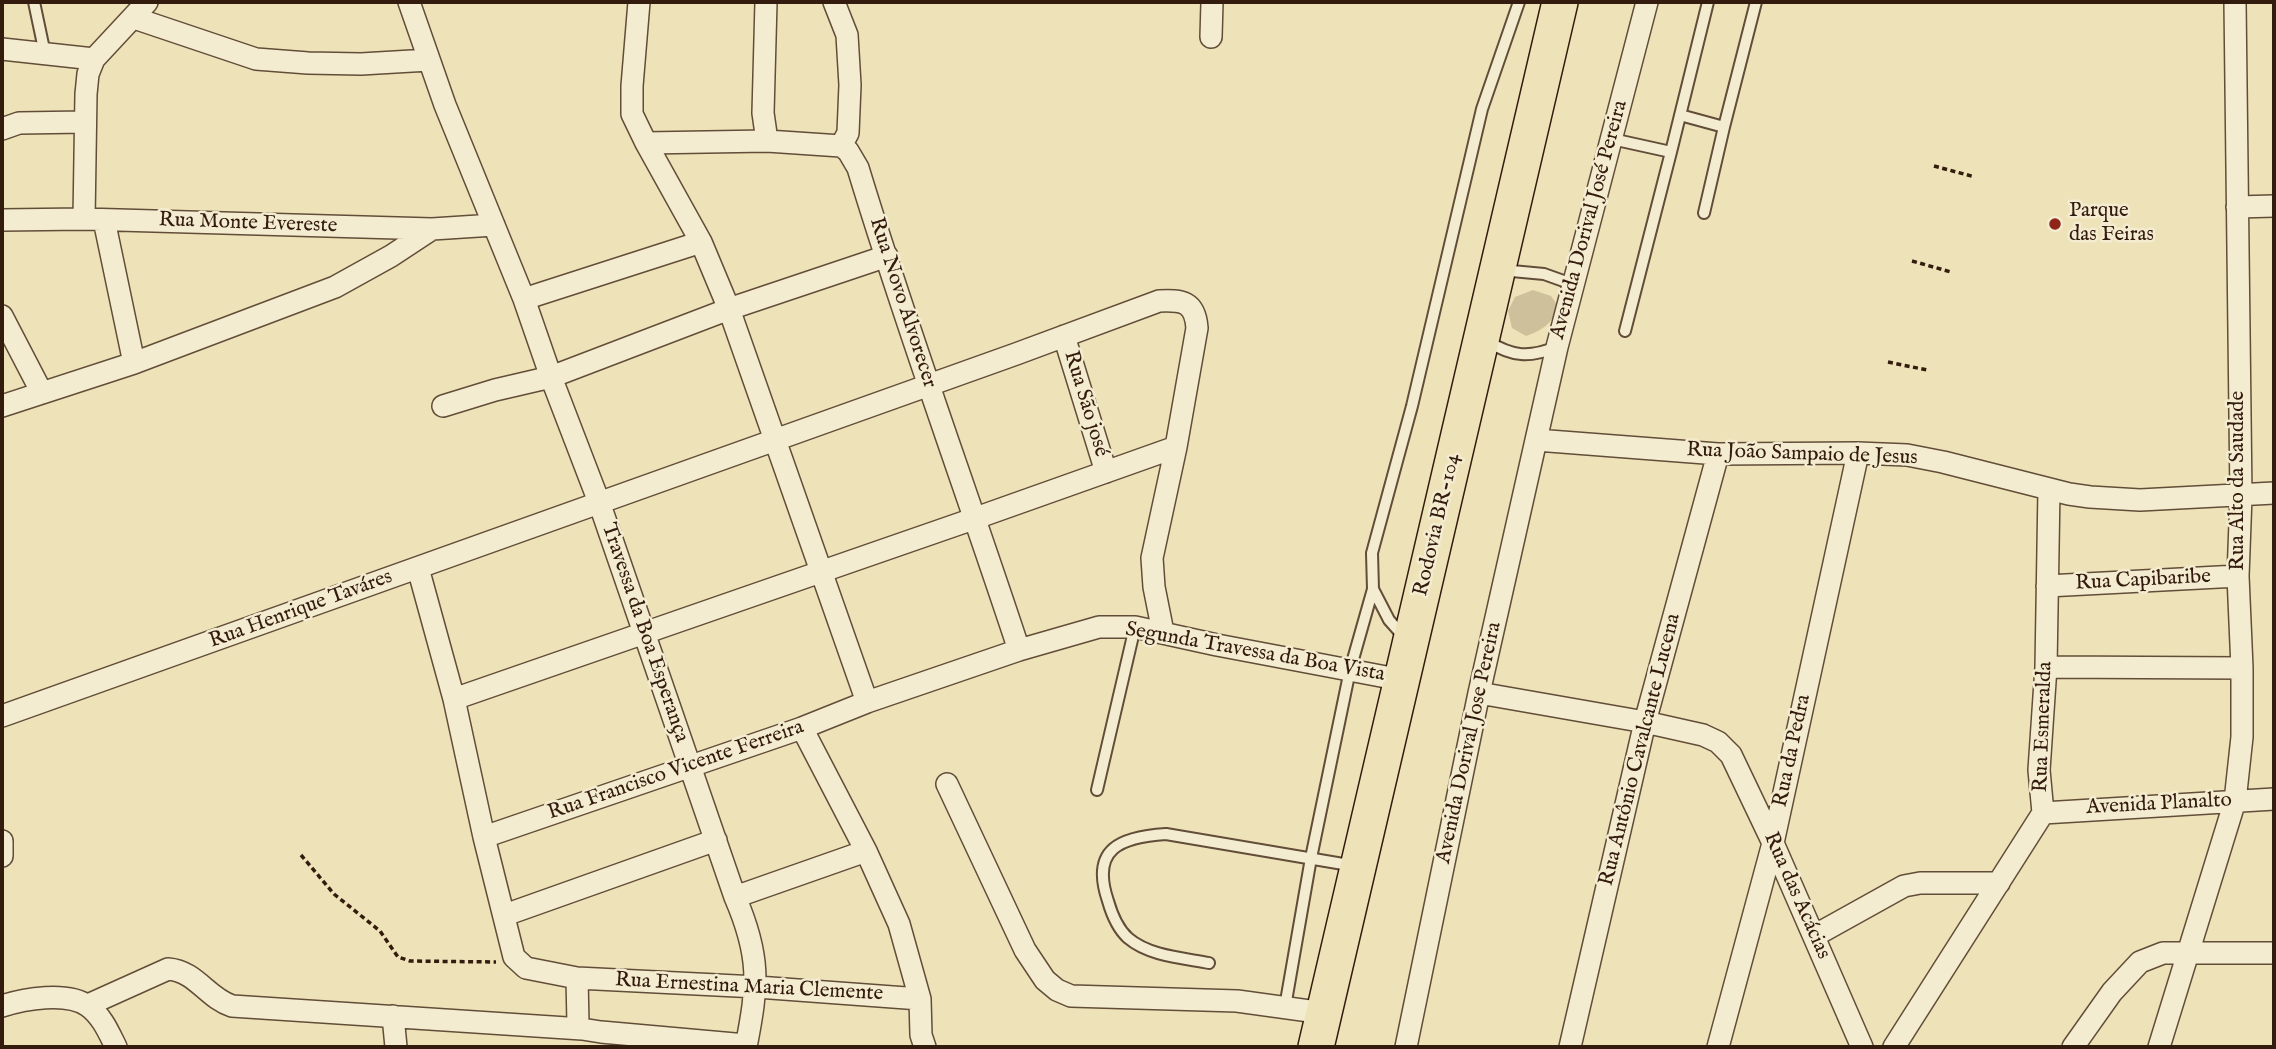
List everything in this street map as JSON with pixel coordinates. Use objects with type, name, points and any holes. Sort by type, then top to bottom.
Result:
[{"type":"highway","name":"Rodovia BR-104","points":[[1316,1047],[1560,2]]},
{"type":"street","name":"Travessa da Boa Esperança","points":[[409,2],[599,502],[735,897],[748,926],[757,987],[746,1046]]},
{"type":"street","points":[[639,2],[632,114],[701,242],[729,309],[867,702]]},
{"type":"street","points":[[766,2],[763,113],[767,141]]},
{"type":"street","points":[[646,144],[767,141],[841,146],[848,133],[850,85],[847,35],[834,2]]},
{"type":"street","points":[[1212,2],[1212,37]]},
{"type":"street","name":"Avenida Dorival José Pereira","points":[[1536,440],[1557,347],[1647,2]]},
{"type":"street","name":"Rua Alto da Saudade","points":[[2159,1047],[2235,801],[2242,737],[2238,576],[2241,496],[2235,2]]},
{"type":"street","points":[[134,363],[94,219],[85,122],[88,74],[94,59],[140,10],[256,59],[361,64],[429,60]]},
{"type":"street","points":[[2,49],[94,59]]},
{"type":"street","points":[[2,129],[19,123],[85,122]]},
{"type":"street","name":"Rua Novo Alvorecer","points":[[841,146],[848,151],[858,168],[928,386],[1019,650]]},
{"type":"street","points":[[2237,207],[2274,206]]},
{"type":"street","name":"Rua Monte Evereste","points":[[2,220],[94,219],[432,229],[494,225]]},
{"type":"street","points":[[2,406],[134,363],[335,287],[432,229]]},
{"type":"street","points":[[524,299],[701,242]]},
{"type":"street","points":[[443,406],[551,377],[729,309],[887,256]]},
{"type":"street","name":"Rua Henrique Taváres","points":[[2,716],[775,441],[1159,301],[1185,303],[1196,316],[1176,447]]},
{"type":"street","points":[[2,316],[42,393]]},
{"type":"street","name":"Rua São josé","points":[[1064,336],[1106,472]]},
{"type":"street","name":"Rua João Sampaio de Jesus","points":[[1536,440],[1718,454],[1907,455],[2090,497],[2140,500],[2274,493]]},
{"type":"street","name":"Avenida Dorival Jose Pereira","points":[[1406,1047],[1479,693],[1536,440]]},
{"type":"street","points":[[454,699],[1176,447]]},
{"type":"street","points":[[1163,632],[1154,587],[1153,558],[1176,447]]},
{"type":"street","name":"Rua da Pedra","points":[[1718,1047],[1773,844],[1858,453]]},
{"type":"street","name":"Rua Antônio Cavalcante Lucena","points":[[1570,1047],[1645,722],[1718,454]]},
{"type":"street","name":"Rua Esmeralda","points":[[1894,1047],[2043,813],[2039,770],[2046,667],[2049,489]]},
{"type":"street","points":[[418,568],[454,699],[514,957],[519,963]]},
{"type":"street","name":"Rua Capibaribe","points":[[2047,586],[2238,576]]},
{"type":"street","name":"Segunda Travessa da Boa Vista","points":[[867,702],[1019,650],[1098,627],[1135,627],[1402,680]]},
{"type":"street","points":[[2046,667],[2242,668]]},
{"type":"street","name":"Rua das Acácias","points":[[1479,693],[1645,722],[1703,735],[1718,742],[1731,755],[1863,1047]]},
{"type":"street","name":"Rua Francisco Vicente Ferreira","points":[[484,837],[802,728],[867,702]]},
{"type":"street","points":[[802,728],[866,851],[899,924],[920,999],[921,1035],[925,1047]]},
{"type":"street","points":[[947,784],[1025,950],[1045,980],[1057,990],[1071,996],[1237,1001],[1324,1013]]},
{"type":"street","name":"Avenida Planalto","points":[[2043,813],[2274,799]]},
{"type":"street","points":[[505,915],[716,840]]},
{"type":"street","points":[[2,841],[2,856]]},
{"type":"street","points":[[735,897],[866,851]]},
{"type":"street","points":[[1814,936],[1904,886],[1920,883],[1999,883]]},
{"type":"street","points":[[2073,1047],[2112,992],[2140,962],[2163,953],[2274,953]]},
{"type":"street","name":"Rua Ernestina Maria Clemente","points":[[519,963],[535,971],[577,978],[920,999]]},
{"type":"street","points":[[88,1005],[168,969],[180,970],[198,981],[218,1001],[232,1006],[582,1029],[746,1046]]},
{"type":"street","points":[[577,978],[578,1024],[582,1029]]},
{"type":"street","points":[[2,1006],[21,1000],[47,998],[88,1005],[104,1023],[116,1047]]},
{"type":"street","points":[[393,1016],[396,1047]]},
{"type":"lane","points":[[34,2],[45,54]]},
{"type":"lane","points":[[1284,1007],[1311,858],[1350,670],[1373,589],[1373,553],[1379,524],[1412,406],[1482,109],[1519,2]]},
{"type":"lane","points":[[1625,331],[1708,2]]},
{"type":"lane","points":[[1704,213],[1756,2]]},
{"type":"lane","points":[[1680,115],[1724,127]]},
{"type":"lane","points":[[1612,139],[1671,152]]},
{"type":"lane","points":[[1498,269],[1544,274],[1573,284]]},
{"type":"lane","points":[[1482,338],[1497,347],[1518,354],[1537,355],[1557,347]]},
{"type":"lane","points":[[1373,589],[1389,620],[1410,644]]},
{"type":"lane","points":[[1097,790],[1135,627]]},
{"type":"lane","points":[[1209,963],[1141,947],[1127,937],[1115,921],[1102,874],[1111,849],[1138,836],[1166,834],[1358,866]]},
{"type":"path","points":[[1934,166],[1975,177]]},
{"type":"path","points":[[1912,261],[1951,272]]},
{"type":"path","points":[[1888,362],[1927,370]]},
{"type":"path","points":[[301,855],[334,894],[380,931],[398,957],[410,961],[519,963]]},
{"type":"shaded area","points":[[1533,290],[1551,296],[1558,306],[1546,326],[1526,336],[1512,328],[1508,311],[1515,297]]},
{"type":"place","name":"Parque das Feiras","points":[[2055,224]]}]
